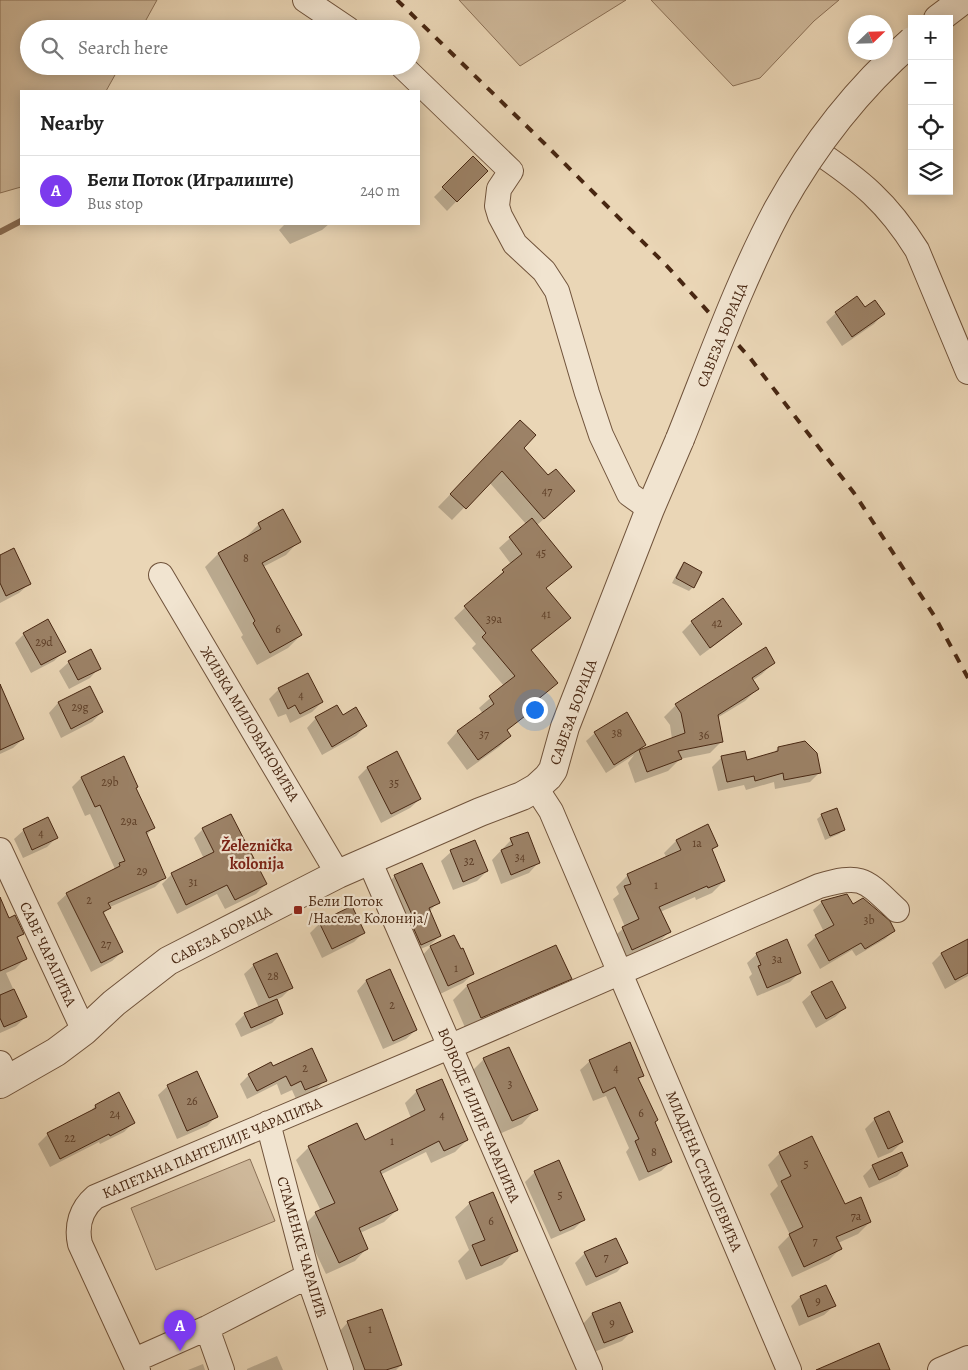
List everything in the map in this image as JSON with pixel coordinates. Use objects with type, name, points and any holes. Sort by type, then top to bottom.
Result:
[{"type":"street","points":[[305,0],[335,20]]},
{"type":"street","points":[[943,15],[963,0]]},
{"type":"street","name":"САВЕЗА БОРАЦА","points":[[3,1076],[56,1052],[168,961],[338,874],[480,812],[522,796],[536,788],[553,770],[565,727],[650,509],[759,247],[779,208],[815,150],[843,112],[908,45]]},
{"type":"street","points":[[411,75],[511,172],[499,189],[497,206],[500,216],[515,244],[544,271],[557,291],[601,435],[629,494],[650,509]]},
{"type":"street","points":[[815,150],[865,185],[881,200],[907,235],[916,250],[966,368]]},
{"type":"street","name":"ЖИВКА МИЛОВАНОВИЋА","points":[[161,575],[338,874]]},
{"type":"street","name":"МЛАДЕНА СТАНОЈЕВИЋА","points":[[536,788],[551,811],[789,1370]]},
{"type":"street","name":"САВЕ ЧАРАПИЋА","points":[[0,850],[84,1031]]},
{"type":"street","name":"ВОЈВОДЕ ИЛИЈЕ ЧАРАПИЋА","points":[[369,860],[590,1370]]},
{"type":"street","points":[[620,972],[810,890],[839,880],[862,880],[897,910]]},
{"type":"street","name":"КАПЕТАНА ПАНТЕЛИЈЕ ЧАРАПИЋА","points":[[137,1365],[80,1244],[79,1226],[85,1210],[95,1197],[449,1047],[620,972]]},
{"type":"street","name":"СТАМЕНКЕ ЧАРАПИЋ","points":[[268,1124],[308,1276],[341,1370]]},
{"type":"street","points":[[137,1365],[308,1276]]},
{"type":"street","points":[[207,1328],[222,1370]]},
{"type":"street","points":[[940,1370],[968,1358]]},
{"type":"shaded area","points":[[0,0],[157,0],[146,20],[20,20],[20,75],[115,75],[107,90],[20,90],[20,187],[0,193]]},
{"type":"shaded area","points":[[459,0],[626,0],[520,66]]},
{"type":"shaded area","points":[[651,0],[839,0],[814,21],[760,78],[733,86]]},
{"type":"shaded area","points":[[250,1159],[275,1221],[156,1270],[131,1208]]},
{"type":"building","points":[[473,156],[488,171],[457,202],[442,187]]},
{"type":"building","points":[[857,296],[865,307],[875,300],[885,314],[852,337],[835,312]]},
{"type":"building","points":[[520,420],[536,435],[524,448],[548,475],[556,469],[575,491],[544,519],[502,471],[466,509],[450,494]]},
{"type":"building","points":[[283,509],[301,542],[262,563],[302,635],[270,653],[218,553],[261,529],[258,523]]},
{"type":"building","points":[[532,518],[572,567],[546,588],[571,618],[531,650],[558,683],[526,709],[529,713],[507,730],[511,736],[478,760],[457,731],[494,704],[489,696],[515,676],[482,637],[486,633],[464,606],[522,554],[509,537]]},
{"type":"building","points":[[14,548],[31,584],[6,596],[0,583],[0,555]]},
{"type":"building","points":[[684,562],[702,572],[694,588],[676,578]]},
{"type":"building","points":[[723,598],[742,624],[710,648],[691,621]]},
{"type":"building","points":[[48,619],[66,652],[41,665],[23,633]]},
{"type":"building","points":[[766,647],[775,663],[752,678],[759,689],[718,715],[723,742],[678,751],[682,759],[647,772],[639,750],[685,733],[681,713],[675,704]]},
{"type":"building","points":[[91,649],[101,669],[78,680],[68,661]]},
{"type":"building","points":[[308,673],[323,702],[300,714],[295,705],[288,709],[278,688]]},
{"type":"building","points":[[0,684],[24,739],[0,750]]},
{"type":"building","points":[[90,686],[103,712],[71,729],[58,702]]},
{"type":"building","points":[[337,705],[343,715],[356,707],[367,726],[332,747],[315,717]]},
{"type":"building","points":[[627,712],[646,745],[614,765],[594,732]]},
{"type":"building","points":[[805,741],[817,753],[821,773],[784,780],[783,773],[755,781],[754,776],[727,782],[721,756],[745,751],[747,760],[778,751],[778,747]]},
{"type":"building","points":[[397,751],[421,799],[391,814],[367,767]]},
{"type":"building","points":[[124,756],[138,787],[136,788],[155,828],[146,832],[166,878],[108,903],[111,908],[103,912],[123,952],[101,963],[66,893],[120,866],[119,863],[125,861],[100,805],[95,807],[81,777]]},
{"type":"building","points":[[837,808],[845,830],[830,836],[821,814]]},
{"type":"building","points":[[231,814],[267,884],[235,900],[227,885],[186,905],[171,873],[214,852],[202,828]]},
{"type":"building","points":[[48,817],[58,838],[32,850],[23,829]]},
{"type":"building","points":[[708,824],[718,846],[712,849],[725,881],[708,888],[707,886],[659,907],[671,932],[632,950],[622,927],[639,919],[624,886],[631,884],[627,874],[681,850],[676,840]]},
{"type":"building","points":[[528,832],[540,863],[511,875],[501,850],[513,845],[510,838]]},
{"type":"building","points":[[475,840],[488,871],[463,882],[450,850]]},
{"type":"building","points":[[422,863],[440,903],[429,908],[441,936],[421,945],[409,918],[413,917],[394,875]]},
{"type":"building","points":[[847,894],[853,904],[863,898],[890,921],[895,931],[865,949],[861,943],[829,961],[815,935],[834,925],[821,901]]},
{"type":"building","points":[[0,897],[9,918],[15,915],[24,934],[17,937],[27,959],[0,971]]},
{"type":"building","points":[[352,906],[365,933],[332,949],[319,922]]},
{"type":"building","points":[[454,935],[461,949],[463,948],[474,974],[448,986],[430,946]]},
{"type":"building","points":[[787,939],[801,973],[767,988],[758,966],[761,965],[756,953]]},
{"type":"building","points":[[968,939],[968,973],[955,980],[941,953]]},
{"type":"building","points":[[556,945],[572,979],[481,1018],[467,985]]},
{"type":"building","points":[[277,953],[293,988],[269,998],[253,964]]},
{"type":"building","points":[[390,969],[417,1030],[393,1041],[366,980]]},
{"type":"building","points":[[832,981],[846,1008],[826,1019],[811,992]]},
{"type":"building","points":[[14,989],[27,1017],[4,1027],[0,1018],[0,995]]},
{"type":"building","points":[[277,999],[283,1014],[251,1028],[244,1013]]},
{"type":"building","points":[[630,1042],[644,1076],[638,1078],[658,1120],[655,1122],[672,1162],[648,1172],[635,1141],[639,1139],[615,1087],[603,1093],[589,1060]]},
{"type":"building","points":[[509,1047],[538,1110],[512,1121],[483,1058]]},
{"type":"building","points":[[312,1048],[327,1081],[305,1090],[301,1081],[291,1086],[286,1076],[257,1091],[248,1074],[271,1062],[273,1066]]},
{"type":"building","points":[[197,1071],[218,1117],[187,1131],[167,1085]]},
{"type":"building","points":[[442,1079],[468,1140],[444,1151],[439,1141],[380,1171],[398,1210],[359,1228],[368,1249],[339,1263],[315,1212],[335,1203],[308,1146],[357,1123],[365,1140],[425,1110],[416,1090]]},
{"type":"building","points":[[119,1092],[135,1123],[60,1159],[47,1133],[96,1108],[95,1105]]},
{"type":"building","points":[[889,1111],[903,1142],[888,1149],[874,1118]]},
{"type":"building","points":[[812,1136],[845,1204],[861,1197],[871,1222],[836,1237],[842,1249],[804,1267],[789,1234],[803,1227],[781,1181],[791,1176],[779,1152]]},
{"type":"building","points":[[902,1152],[908,1166],[879,1180],[872,1165]]},
{"type":"building","points":[[559,1160],[585,1220],[560,1231],[534,1171]]},
{"type":"building","points":[[493,1192],[518,1251],[481,1266],[472,1245],[485,1240],[469,1202]]},
{"type":"building","points":[[616,1238],[628,1263],[596,1277],[584,1252]]},
{"type":"building","points":[[826,1285],[836,1306],[808,1317],[800,1296]]},
{"type":"building","points":[[620,1302],[633,1332],[604,1343],[592,1313]]},
{"type":"building","points":[[382,1309],[402,1365],[386,1370],[365,1370],[347,1321]]},
{"type":"building","points":[[879,1343],[890,1370],[816,1370],[860,1351]]},
{"type":"waterway","points":[[0,232],[20,222]]},
{"type":"railway","points":[[397,0],[418,20]]},
{"type":"railway","points":[[420,22],[666,265],[750,358],[854,493],[935,617],[968,678]]},
{"type":"place","name":"Бели Поток /Насеље Колонија/","points":[[298,910]]},
{"type":"place","name":"Бели Поток (Игралиште)","points":[[180,1351]]},
{"type":"district","name":"Železnička kolonija","points":[[257,854]]}]
